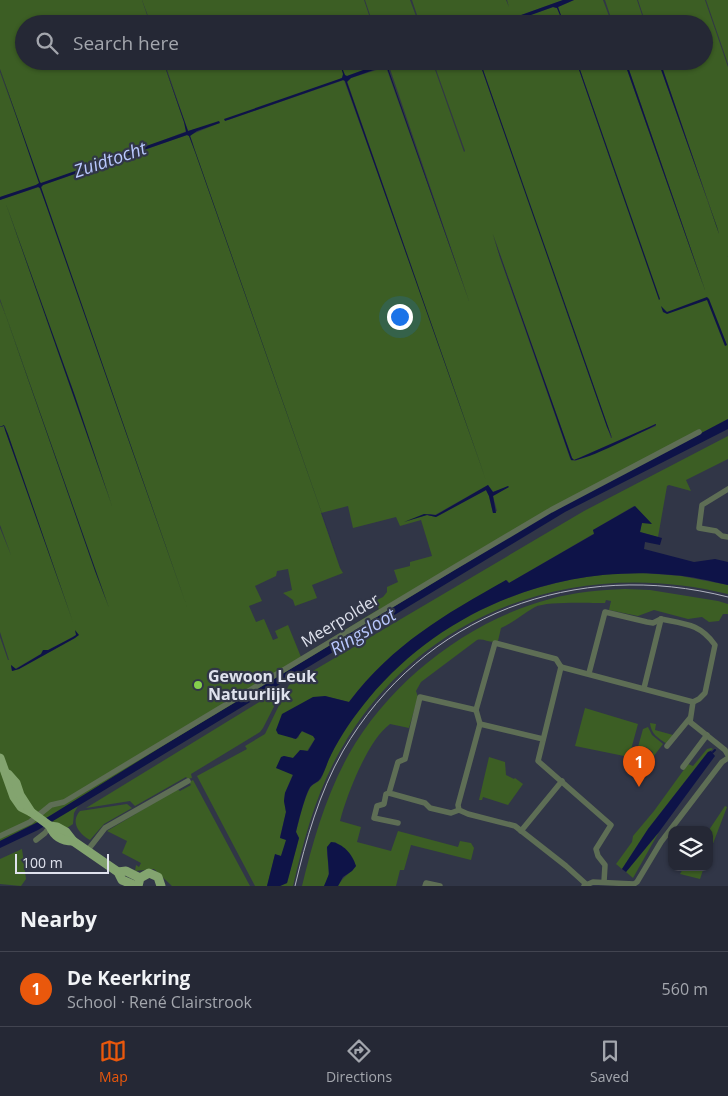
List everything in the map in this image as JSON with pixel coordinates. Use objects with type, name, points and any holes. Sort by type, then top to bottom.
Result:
[{"type":"main road","points":[[0,758],[5,770],[16,783],[20,795],[42,820],[69,835],[73,841],[118,872],[122,880],[138,883],[149,873],[160,879],[162,886]]},
{"type":"street","name":"Meerpolder","points":[[36,840],[45,833],[42,820],[51,805],[64,802],[543,515],[698,432]]},
{"type":"street","points":[[728,490],[702,504],[699,528],[716,530],[722,536],[728,537]]},
{"type":"street","points":[[459,810],[458,805],[480,724],[476,710],[495,643],[556,659],[561,667],[693,702],[699,700],[705,693],[716,645],[710,637],[693,625],[661,620],[653,623],[647,622],[606,610],[589,674]]},
{"type":"street","points":[[644,688],[661,620]]},
{"type":"street","points":[[561,667],[538,761],[610,825],[596,849],[598,856],[605,865],[604,882]]},
{"type":"street","points":[[398,823],[374,818],[378,806],[384,804],[386,794],[389,793],[398,762],[405,759],[420,697],[476,710]]},
{"type":"street","points":[[389,793],[425,803],[430,808],[451,813],[459,810],[515,826],[566,866],[585,885],[594,882],[639,884],[661,842],[728,756],[725,750],[690,722],[693,702]]},
{"type":"street","points":[[667,746],[690,718]]},
{"type":"street","points":[[480,724],[543,739]]},
{"type":"street","points":[[683,767],[707,735]]},
{"type":"street","points":[[87,851],[105,828],[188,781]]},
{"type":"street","points":[[521,830],[562,781]]},
{"type":"street","name":"Meerpolder","points":[[0,836],[30,822],[42,820]]},
{"type":"street","points":[[425,886],[426,883],[438,886]]},
{"type":"green space","points":[[0,0],[142,0],[147,15],[15,15],[15,70],[166,70],[187,131],[125,155],[0,197],[0,72],[17,119],[0,69]]},
{"type":"green space","points":[[142,0],[364,0],[369,15],[323,15],[148,15]]},
{"type":"green space","points":[[365,0],[410,0],[416,15],[370,15]]},
{"type":"green space","points":[[412,0],[506,0],[509,7],[507,0],[563,0],[521,15],[417,15]]},
{"type":"green space","points":[[574,0],[603,0],[609,15],[561,15],[558,7]]},
{"type":"green space","points":[[605,0],[637,0],[642,15],[610,15]]},
{"type":"green space","points":[[638,0],[705,0],[710,15],[643,15]]},
{"type":"green space","points":[[706,0],[728,0],[728,64],[713,20],[713,15],[711,15]]},
{"type":"green space","points":[[553,7],[557,8],[560,15],[531,15]]},
{"type":"green space","points":[[713,23],[728,67],[728,419],[544,516],[48,817],[0,841],[0,637],[9,660],[0,632],[0,528],[11,555],[0,525],[0,427],[4,426],[0,426],[0,301],[5,314],[0,299],[0,200],[39,187],[49,211],[41,188],[43,185],[187,135],[194,147],[190,135],[219,123],[188,131],[167,70],[343,70],[343,77],[338,80],[224,120],[344,80],[419,288],[347,81],[376,70],[387,70],[469,301],[390,70],[435,70],[464,152],[436,70],[482,70],[522,183],[483,70],[579,70],[627,208],[580,70],[627,70],[706,293],[629,70],[661,70],[719,233],[663,70],[713,70]],"holes":[[[493,234],[572,458],[574,460],[655,424],[656,426],[575,461],[570,458]],[[550,265],[612,438],[611,438]],[[4,426],[5,426],[19,468]],[[488,485],[493,492],[508,487],[493,496],[497,511],[493,513],[486,490],[436,517],[427,515],[404,521],[430,514],[435,515]],[[348,506],[353,528],[396,517],[400,526],[421,520],[432,556],[410,562],[410,566],[394,570],[398,582],[387,587],[387,592],[383,597],[375,601],[379,609],[301,657],[288,625],[275,631],[278,638],[273,640],[264,619],[256,622],[249,606],[262,601],[255,586],[276,576],[277,571],[288,569],[292,590],[283,593],[293,600],[295,606],[317,598],[312,585],[343,573],[321,513]],[[76,635],[75,638],[12,671],[11,665],[15,669],[41,654],[44,650],[48,651]]]},
{"type":"green space","points":[[343,70],[363,70],[347,76],[345,76]]},
{"type":"green space","points":[[728,436],[728,459],[686,480],[691,491],[667,486],[658,537],[640,532],[642,522],[651,523],[634,506],[593,530],[595,533],[509,583],[507,580],[484,593],[421,632],[384,663],[349,702],[325,696],[293,739],[298,738],[301,731],[313,736],[315,739],[307,751],[302,750],[293,758],[283,756],[277,768],[293,774],[285,793],[286,812],[280,837],[287,840],[281,856],[275,855],[267,886],[255,886],[197,776],[247,749],[245,746],[265,734],[289,685],[584,511]]},
{"type":"green space","points":[[643,573],[681,576],[728,585],[728,594],[671,584],[615,583],[559,590],[507,606],[457,630],[412,662],[373,703],[340,751],[324,783],[306,834],[293,886],[280,886],[287,883],[299,838],[296,832],[310,788],[321,779],[331,754],[351,721],[375,690],[402,663],[432,639],[464,619],[499,602],[535,589],[573,579],[611,574]]},
{"type":"green space","points":[[625,589],[650,590],[718,601],[728,604],[728,614],[723,614],[719,621],[709,622],[702,617],[688,619],[654,610],[638,616],[609,610],[611,601],[606,600],[605,603],[548,604],[535,607],[501,628],[498,641],[477,640],[421,682],[416,691],[418,697],[409,728],[390,724],[374,742],[359,768],[340,821],[361,827],[357,842],[391,851],[398,831],[458,847],[460,841],[471,843],[474,848],[471,860],[411,845],[404,870],[400,870],[396,886],[338,886],[342,879],[356,866],[348,852],[335,842],[327,847],[329,872],[324,886],[302,886],[321,818],[333,786],[349,754],[366,727],[409,678],[434,657],[462,638],[490,622],[520,609],[569,595]]},
{"type":"green space","points":[[284,687],[260,732],[191,774],[192,778],[188,779],[186,777],[135,806],[130,801],[86,808]]},
{"type":"green space","points":[[585,708],[638,724],[629,757],[575,746]]},
{"type":"green space","points":[[650,723],[656,724],[655,730],[673,735],[667,744],[653,733]]},
{"type":"green space","points":[[648,727],[652,735],[663,744],[653,757],[651,756],[653,752],[646,747],[635,761],[632,759],[636,754],[643,729]]},
{"type":"green space","points":[[707,749],[713,749],[708,752],[648,829],[622,869],[616,864],[632,842],[633,836],[654,811],[688,764],[693,766]]},
{"type":"green space","points":[[489,757],[505,762],[506,775],[515,778],[523,784],[508,805],[483,797],[482,800],[479,800]]},
{"type":"green space","points":[[193,780],[250,886],[172,886],[154,869],[135,871],[136,865],[139,867],[141,863],[122,853],[127,841],[107,831],[177,789],[180,791],[191,785],[189,782]]},
{"type":"green space","points":[[127,804],[132,808],[104,824],[90,840],[79,831],[76,819],[80,811]]},
{"type":"green space","points":[[78,806],[74,813],[73,824],[67,828],[52,821]]},
{"type":"green space","points":[[725,806],[727,807],[713,844],[712,826]]},
{"type":"green space","points":[[659,832],[633,878],[626,872]]},
{"type":"green space","points":[[22,849],[26,879],[21,886],[0,884],[0,859]]},
{"type":"green space","points":[[682,871],[703,871],[700,879],[680,874]]},
{"type":"water","points":[[563,0],[574,0],[558,7],[561,15],[557,8],[553,7],[531,15],[521,15]]},
{"type":"water","name":"Zuidtocht","points":[[0,69],[41,183],[186,132],[166,70],[188,131],[219,121],[220,123],[197,131],[190,136],[341,568],[195,152],[187,135],[41,187],[187,607],[40,188],[38,187],[0,200],[0,197],[39,183]]},
{"type":"water","points":[[342,70],[347,76],[363,70],[374,70],[351,78],[347,82],[486,480],[345,81],[343,80],[225,121],[224,119],[342,78]]},
{"type":"water","points":[[388,70],[389,70],[469,301]]},
{"type":"water","points":[[482,70],[612,438],[607,427]]},
{"type":"water","points":[[579,70],[660,299],[659,300]]},
{"type":"water","points":[[627,70],[629,70],[706,293]]},
{"type":"water","points":[[661,70],[663,70],[707,200]]},
{"type":"water","points":[[6,204],[74,393],[112,506]]},
{"type":"water","points":[[492,233],[572,458],[574,460],[571,460]]},
{"type":"water","points":[[707,297],[727,345],[725,346],[707,300],[667,314],[663,312],[661,306],[667,312]]},
{"type":"water","points":[[0,299],[109,608],[95,571]]},
{"type":"water","name":"Ringsloot","points":[[728,419],[728,429],[565,512],[38,830],[0,848],[0,841],[48,817],[544,516]]},
{"type":"water","points":[[656,424],[587,457],[574,460]]},
{"type":"water","points":[[4,425],[73,622],[4,426],[0,427]]},
{"type":"water","points":[[488,485],[493,492],[509,487],[493,496],[496,513],[493,513],[486,490],[436,517],[427,515],[404,522],[424,514],[436,515]]},
{"type":"water","points":[[635,506],[652,524],[642,523],[640,532],[662,538],[660,545],[645,542],[644,549],[694,562],[715,559],[728,562],[728,585],[672,575],[629,573],[587,577],[546,586],[505,599],[467,617],[432,640],[399,667],[369,698],[348,725],[335,747],[322,776],[311,786],[307,794],[296,832],[299,838],[287,883],[280,886],[267,886],[275,854],[281,856],[286,840],[280,838],[286,812],[285,793],[293,775],[276,768],[281,757],[293,758],[300,750],[308,751],[315,739],[313,736],[302,731],[296,739],[278,734],[276,730],[282,714],[313,697],[325,696],[349,702],[383,663],[421,632],[506,580],[509,583],[594,534],[593,530]]},
{"type":"water","points":[[75,630],[79,635],[75,638],[19,669],[12,671],[11,665],[16,669],[41,654],[43,650],[48,650],[73,637],[76,635]]},
{"type":"water","points":[[711,751],[715,756],[659,832],[626,872],[622,869],[648,829],[708,752]]},
{"type":"water","points":[[331,842],[347,850],[356,866],[343,877],[338,886],[324,886],[329,874],[327,847]]},
{"type":"tram line","points":[[295,886],[320,800],[343,751],[376,703],[416,664],[460,632],[508,608],[560,592],[615,585],[671,587],[728,597]]},
{"type":"place","name":"Gewoon Leuk Natuurlijk","points":[[198,685]]},
{"type":"place","name":"De Keerkring","points":[[639,787]]}]
